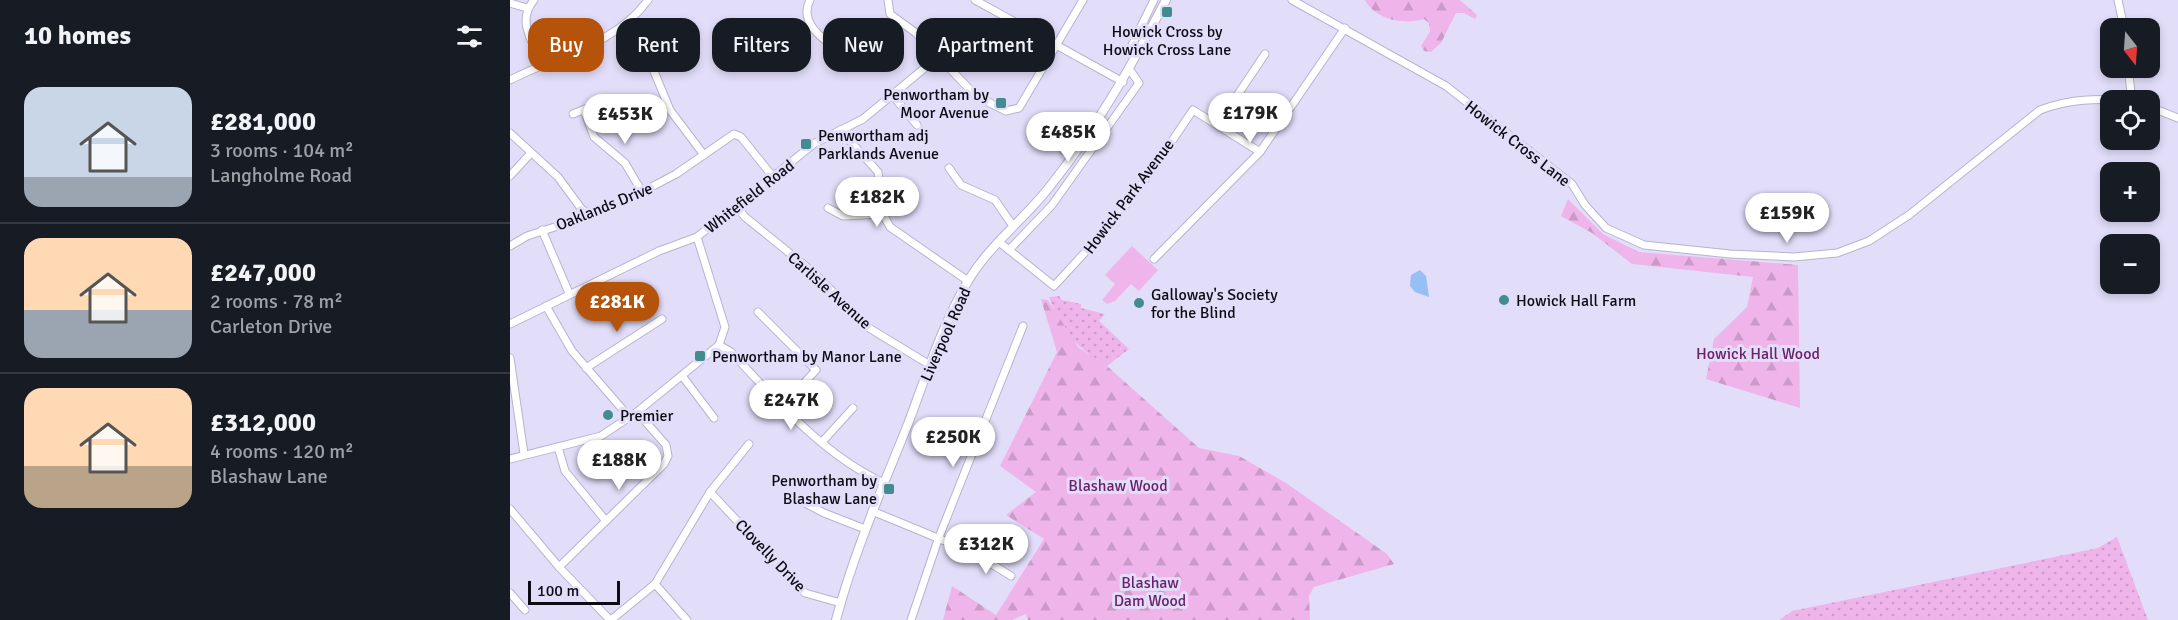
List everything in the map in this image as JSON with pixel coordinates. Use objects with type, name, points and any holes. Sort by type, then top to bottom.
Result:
[{"type":"street","points":[[528,30],[527,8],[534,0]]},
{"type":"street","points":[[632,18],[648,0]]},
{"type":"street","points":[[886,0],[884,6],[890,14],[916,33]]},
{"type":"street","points":[[975,0],[1123,82]]},
{"type":"street","points":[[1055,52],[1083,0]]},
{"type":"street","name":"Liverpool Road","points":[[1138,54],[1131,47],[1154,0]]},
{"type":"street","name":"Liverpool Road","points":[[836,620],[872,511],[930,364],[968,281],[999,242],[1050,187],[1096,124],[1130,70],[1166,0]]},
{"type":"street","name":"Howick Cross Lane","points":[[1292,0],[1446,86],[1572,184],[1585,205],[1606,228],[1644,245],[1730,254],[1794,257],[1826,254],[1869,241],[1909,215],[2040,110],[2065,101],[2100,99]]},
{"type":"street","points":[[2118,0],[2122,18]]},
{"type":"street","points":[[806,1],[813,29],[823,40]]},
{"type":"street","points":[[510,3],[527,8]]},
{"type":"street","points":[[1154,259],[1260,152],[1345,28]]},
{"type":"street","points":[[1218,124],[1265,54]]},
{"type":"street","points":[[1009,250],[1052,205],[1122,110],[1139,83],[1130,70]]},
{"type":"street","points":[[510,80],[528,71]]},
{"type":"street","points":[[655,72],[670,110],[704,155]]},
{"type":"street","name":"Whitefield Road","points":[[510,324],[569,293],[659,251],[697,237],[774,178],[815,143],[863,119],[920,72]]},
{"type":"street","points":[[953,72],[976,96],[1006,111],[1019,108],[1042,72]]},
{"type":"street","points":[[892,96],[917,125]]},
{"type":"street","points":[[573,114],[600,103]]},
{"type":"street","points":[[584,110],[594,137],[625,163],[642,192]]},
{"type":"street","name":"Howick Park Avenue","points":[[999,242],[1054,286],[1112,223],[1151,172],[1189,113],[1197,110],[1260,152]]},
{"type":"street","points":[[2160,111],[2178,118]]},
{"type":"street","points":[[1063,150],[1085,120],[1096,124]]},
{"type":"street","points":[[840,130],[878,172],[883,214],[890,227],[968,281]]},
{"type":"street","points":[[510,133],[565,185],[583,211]]},
{"type":"street","name":"Oaklands Drive","points":[[510,246],[542,230],[567,223],[583,211],[596,212],[642,192],[735,134],[741,137],[774,178]]},
{"type":"street","points":[[510,176],[531,153]]},
{"type":"street","points":[[949,168],[958,180],[972,192],[995,200],[1013,226]]},
{"type":"street","points":[[951,185],[958,180]]},
{"type":"street","name":"Carlisle Avenue","points":[[736,207],[744,217],[813,272],[869,328],[930,364]]},
{"type":"street","points":[[828,208],[843,216],[883,214]]},
{"type":"street","points":[[542,230],[569,293]]},
{"type":"street","points":[[510,459],[602,436],[630,418],[719,345],[725,327],[697,237]]},
{"type":"street","points":[[546,306],[558,332],[586,369],[630,418]]},
{"type":"street","points":[[758,312],[816,370],[783,406]]},
{"type":"street","points":[[586,369],[662,319]]},
{"type":"street","points":[[911,620],[939,537],[1023,326]]},
{"type":"street","points":[[719,345],[730,352],[822,442],[862,473],[884,483]]},
{"type":"street","points":[[510,358],[513,398],[524,454]]},
{"type":"street","points":[[682,377],[714,418]]},
{"type":"street","points":[[822,442],[853,408]]},
{"type":"street","points":[[559,567],[663,464],[668,456],[666,445],[637,412]]},
{"type":"street","points":[[510,509],[559,567],[610,620],[655,584],[710,492],[749,444]]},
{"type":"street","points":[[558,447],[565,471],[606,521]]},
{"type":"street","name":"Clovelly Drive","points":[[710,492],[805,593],[841,603]]},
{"type":"street","points":[[805,502],[824,513],[865,529]]},
{"type":"street","points":[[872,511],[974,553],[1011,576]]},
{"type":"street","points":[[655,584],[687,620]]},
{"type":"street","points":[[511,596],[525,610]]},
{"type":"green space","points":[[1365,0],[1460,0],[1477,15],[1475,19],[1464,13],[1456,13],[1441,43],[1431,52],[1424,51],[1421,46],[1430,32],[1429,23],[1424,19],[1400,21],[1391,19],[1376,12]]},
{"type":"green space","name":"Howick Hall Wood","points":[[1568,199],[1603,234],[1639,252],[1798,265],[1800,408],[1706,379],[1714,339],[1747,307],[1753,277],[1632,264],[1592,233],[1561,216]]},
{"type":"green space","points":[[1132,246],[1158,270],[1139,291],[1131,284],[1115,301],[1107,304],[1102,300],[1115,284],[1105,275]]},
{"type":"green space","points":[[1059,296],[1062,300],[1081,304],[1081,308],[1105,314],[1099,321],[1129,349],[1107,366],[1086,352],[1071,338],[1059,321],[1049,297]]},
{"type":"green space","name":"Blashaw Wood","points":[[1041,299],[1048,300],[1078,347],[1107,366],[1199,448],[1239,456],[1286,483],[1387,554],[1394,564],[1314,587],[1309,596],[1310,620],[1028,620],[1026,614],[1012,620],[943,620],[952,586],[996,615],[1044,539],[1006,515],[1036,492],[1000,466],[1057,352]]},
{"type":"green space","points":[[2117,537],[2148,620],[1779,620],[1792,611],[2098,548]]},
{"type":"water","points":[[1420,270],[1426,276],[1429,297],[1415,292],[1410,286],[1411,275]]},
{"type":"place","name":"Howick Cross by Howick Cross Lane","points":[[1167,12]]},
{"type":"place","name":"Penwortham by Moor Avenue","points":[[1001,103]]},
{"type":"place","name":"Penwortham adj Parklands Avenue","points":[[806,144]]},
{"type":"place","name":"Howick Hall Farm","points":[[1504,300]]},
{"type":"place","name":"Galloway's Society for the Blind","points":[[1139,303]]},
{"type":"place","name":"Penwortham by Manor Lane","points":[[700,356]]},
{"type":"place","name":"Premier","points":[[608,415]]},
{"type":"place","name":"Penwortham by Blashaw Lane","points":[[889,489]]},
{"type":"park label","name":"Blashaw Dam Wood","points":[[1150,591]]}]
